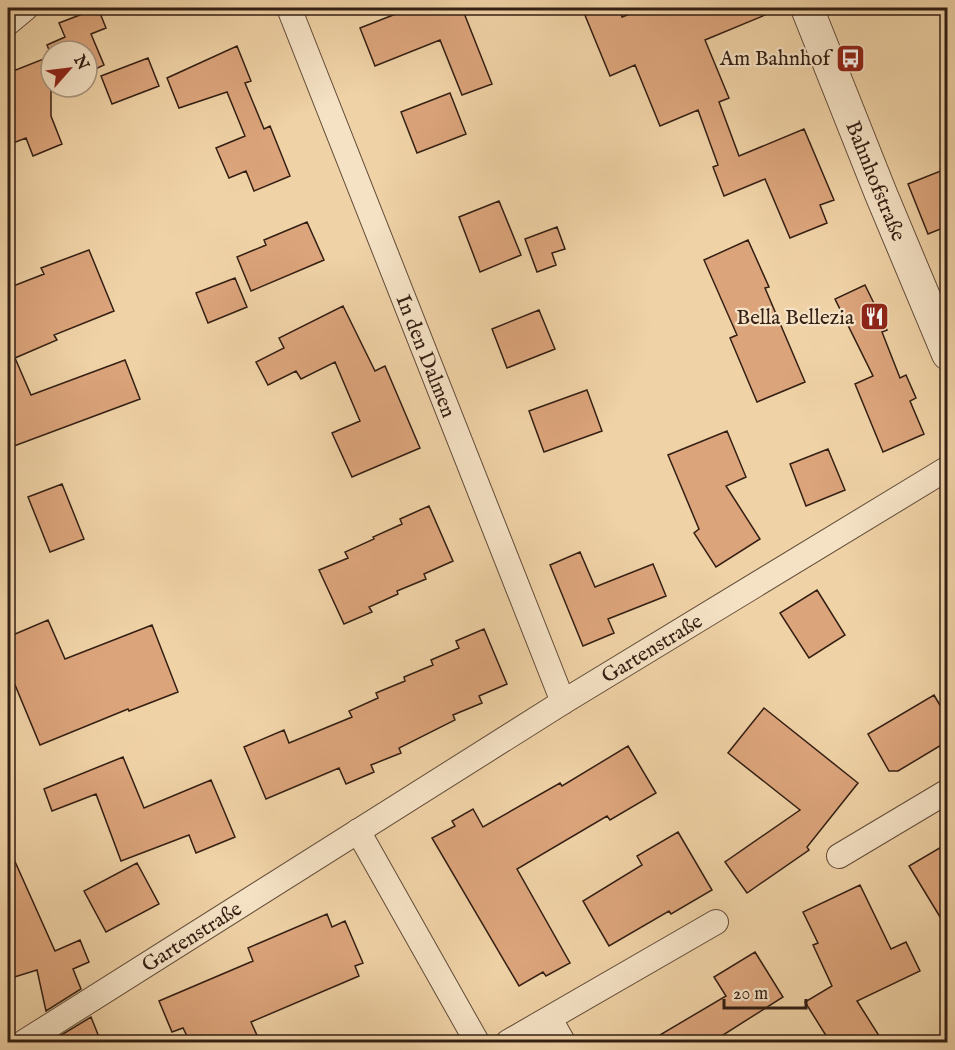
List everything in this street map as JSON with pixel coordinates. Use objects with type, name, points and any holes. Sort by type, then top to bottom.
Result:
[{"type":"street","points":[[8,23],[26,8]]},
{"type":"street","name":"In den Dalmen","points":[[289,8],[563,702]]},
{"type":"street","name":"Bahnhofstraße","points":[[807,8],[880,194],[948,354]]},
{"type":"street","name":"Gartenstraße","points":[[24,1042],[563,702],[948,468]]},
{"type":"street","points":[[839,856],[948,791]]},
{"type":"street","points":[[358,831],[477,1042]]},
{"type":"street","points":[[508,1042],[716,922]]},
{"type":"street","points":[[550,1019],[563,1042]]},
{"type":"building","points":[[98,8],[106,28],[91,34],[93,39],[60,39],[65,37],[59,23]]},
{"type":"building","points":[[411,8],[462,8],[492,84],[462,95],[440,40],[375,66],[360,28]]},
{"type":"building","points":[[582,8],[619,8],[622,17],[646,8],[782,8],[705,40],[729,98],[719,102],[739,156],[804,129],[834,200],[820,205],[827,223],[790,238],[765,179],[724,196],[713,167],[718,165],[698,110],[660,126],[635,65],[610,76]]},
{"type":"building","points":[[237,46],[251,81],[245,83],[264,129],[270,126],[290,176],[254,191],[246,171],[229,178],[216,148],[245,136],[227,92],[179,108],[167,78]]},
{"type":"building","points":[[99,53],[104,65],[99,67]]},
{"type":"building","points":[[148,58],[159,86],[112,104],[101,76]]},
{"type":"building","points":[[39,61],[39,99],[51,99],[51,116],[62,144],[33,156],[26,138],[8,145],[8,73]]},
{"type":"building","points":[[450,93],[466,134],[417,153],[401,112]]},
{"type":"building","points":[[948,168],[948,226],[928,234],[908,184]]},
{"type":"building","points":[[499,201],[521,255],[480,272],[459,217]]},
{"type":"building","points":[[307,222],[324,260],[251,291],[237,257],[266,245],[264,240]]},
{"type":"building","points":[[557,227],[565,249],[552,253],[556,265],[537,272],[525,239]]},
{"type":"building","points":[[748,240],[769,287],[765,288],[805,382],[757,402],[730,338],[737,335],[704,260]]},
{"type":"building","points":[[89,250],[114,311],[54,335],[57,340],[15,358],[31,395],[125,360],[140,399],[14,446],[8,429],[8,288],[44,274],[41,268]]},
{"type":"building","points":[[235,278],[247,307],[208,323],[196,293]]},
{"type":"building","points":[[865,285],[887,330],[882,332],[900,378],[906,375],[916,398],[910,401],[924,434],[883,452],[855,384],[873,376],[835,299]]},
{"type":"building","points":[[343,306],[375,371],[385,366],[420,448],[352,477],[332,433],[360,421],[335,362],[301,379],[296,371],[268,385],[256,362],[284,348],[279,338]]},
{"type":"building","points":[[539,310],[555,349],[507,368],[492,329]]},
{"type":"building","points":[[587,390],[602,431],[544,452],[529,411]]},
{"type":"building","points":[[727,431],[746,477],[726,486],[760,539],[716,567],[694,533],[699,529],[668,455]]},
{"type":"building","points":[[828,449],[845,490],[806,506],[790,464]]},
{"type":"building","points":[[62,484],[84,539],[50,552],[28,497]]},
{"type":"building","points":[[429,506],[453,561],[424,574],[426,579],[397,591],[398,594],[369,607],[372,612],[344,624],[319,570],[348,558],[345,552],[402,524],[400,519]]},
{"type":"building","points":[[580,552],[595,587],[653,564],[666,596],[608,619],[614,633],[583,646],[550,565]]},
{"type":"building","points":[[817,590],[845,635],[809,658],[780,613]]},
{"type":"building","points":[[48,620],[65,659],[152,625],[178,692],[129,711],[128,709],[40,745],[8,668],[8,637]]},
{"type":"building","points":[[484,629],[507,684],[479,696],[482,703],[453,715],[455,720],[399,748],[401,753],[371,765],[374,772],[346,784],[339,768],[266,799],[244,747],[284,730],[289,743],[352,717],[349,711],[378,698],[376,693],[405,681],[404,677],[433,665],[431,660],[459,648],[456,641]]},
{"type":"building","points":[[934,695],[948,719],[948,741],[898,771],[889,771],[868,734]]},
{"type":"building","points":[[764,708],[858,783],[807,847],[809,850],[747,893],[725,862],[800,810],[728,753]]},
{"type":"building","points":[[628,746],[656,793],[610,820],[607,816],[517,869],[570,963],[546,976],[543,972],[519,986],[432,838],[455,826],[452,821],[473,809],[483,827],[560,783],[562,786]]},
{"type":"building","points":[[123,757],[144,808],[211,780],[235,837],[196,853],[189,835],[121,861],[96,794],[52,811],[44,789]]},
{"type":"building","points":[[678,832],[712,890],[671,914],[669,911],[609,946],[583,901],[642,865],[637,856]]},
{"type":"building","points":[[948,843],[948,930],[909,866]]},
{"type":"building","points":[[8,846],[55,951],[80,940],[89,962],[73,969],[81,989],[46,1011],[37,970],[8,979]]},
{"type":"building","points":[[137,863],[159,904],[106,932],[84,891]]},
{"type":"building","points":[[860,885],[891,949],[906,942],[920,971],[857,1001],[883,1042],[830,1042],[805,1002],[832,986],[813,945],[818,943],[803,912]]},
{"type":"building","points":[[327,914],[332,927],[345,921],[363,963],[355,966],[359,976],[251,1022],[260,1042],[190,1042],[183,1028],[172,1032],[159,1001],[253,961],[248,948]]},
{"type":"building","points":[[755,952],[783,997],[723,1035],[727,1042],[648,1042],[726,996],[714,977]]},
{"type":"building","points":[[91,1017],[101,1042],[61,1042],[58,1037]]},
{"type":"place","name":"Am Bahnhof","points":[[851,58]]},
{"type":"place","name":"Bella Bellezia","points":[[875,317]]}]
